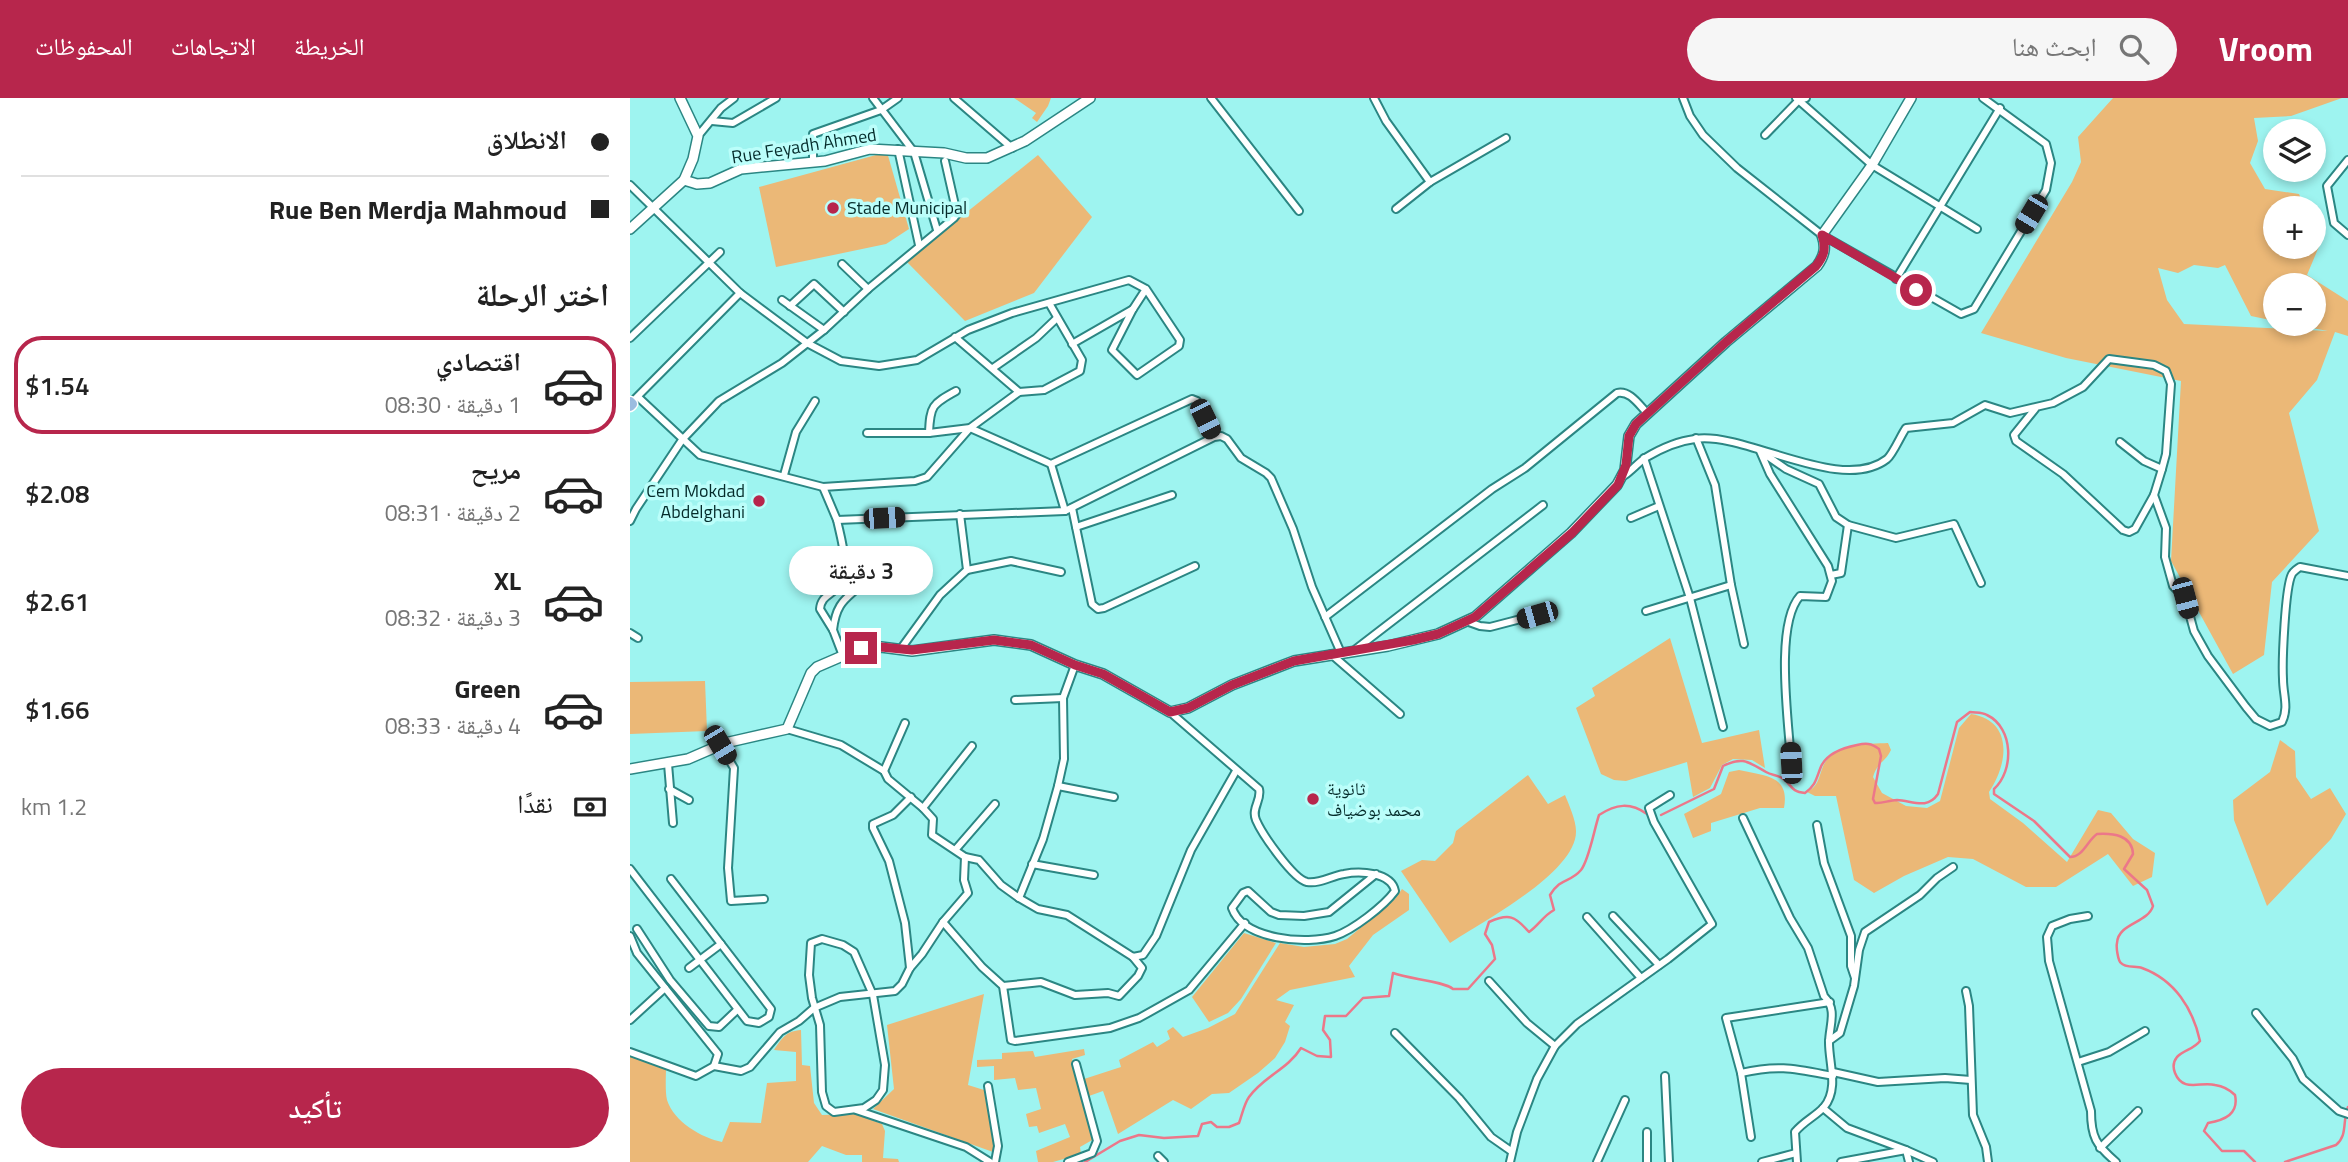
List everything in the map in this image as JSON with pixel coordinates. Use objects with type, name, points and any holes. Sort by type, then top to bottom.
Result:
[{"type":"street","points":[[680,98],[698,136]]},
{"type":"street","points":[[630,229],[684,180],[693,159],[698,136],[721,107],[734,98]]},
{"type":"street","points":[[712,121],[733,123],[776,98]]},
{"type":"street","points":[[873,98],[914,152],[937,230]]},
{"type":"street","points":[[813,161],[813,134],[881,110],[898,98]]},
{"type":"street","points":[[954,98],[1012,148]]},
{"type":"street","name":"Rue Feyadh Ahmed","points":[[684,180],[697,184],[710,183],[741,169],[825,161],[870,149],[944,153],[966,159],[987,158],[1012,148],[1090,98]]},
{"type":"street","points":[[1211,98],[1299,211]]},
{"type":"street","points":[[1374,98],[1386,121],[1430,182]]},
{"type":"street","points":[[1683,98],[1690,116],[1703,135],[1737,168],[1822,235],[1961,314],[1974,309],[2046,190],[2051,163],[2046,144],[1983,98]]},
{"type":"street","points":[[1822,235],[1872,164],[1911,98]]},
{"type":"street","points":[[1765,135],[1800,99],[1872,164],[1977,229]]},
{"type":"street","points":[[1896,279],[2000,108]]},
{"type":"street","points":[[1396,209],[1430,182],[1506,138]]},
{"type":"street","points":[[898,149],[919,245]]},
{"type":"street","points":[[630,522],[682,440],[719,401],[807,344],[957,214],[945,161]]},
{"type":"street","points":[[2347,163],[2327,186],[2334,223],[2348,234]]},
{"type":"street","points":[[630,184],[740,293],[807,344],[841,361],[879,366],[918,360],[955,337],[1012,313],[1129,280],[1146,289],[1180,340],[1179,346],[1137,375],[1112,350],[1146,289]]},
{"type":"street","points":[[1170,712],[1188,708],[1232,685],[1294,661],[1388,646],[1438,634],[1475,617],[1572,533],[1618,485],[1623,475],[1629,436],[1636,424],[1726,342],[1816,266],[1824,254],[1822,235]]},
{"type":"street","points":[[630,338],[720,252]]},
{"type":"street","points":[[842,264],[868,289]]},
{"type":"street","points":[[790,306],[814,284],[844,312]]},
{"type":"street","points":[[740,293],[632,402],[700,455],[823,487],[915,481],[927,477],[970,428],[1019,392],[1044,390],[1080,371],[1082,360],[1049,303]]},
{"type":"street","points":[[782,300],[824,330]]},
{"type":"street","points":[[1072,344],[1133,309]]},
{"type":"street","points":[[993,368],[1036,338],[1057,317]]},
{"type":"street","points":[[1112,319],[1124,330]]},
{"type":"street","points":[[955,337],[1019,392]]},
{"type":"street","points":[[1623,475],[1644,458],[1666,447],[1696,439],[1729,442],[1791,460],[1839,469],[1866,467],[1886,460],[1906,428],[1912,425],[1953,423],[1984,405],[2010,413],[2053,403],[2082,387],[2109,359],[2154,365],[2166,371],[2171,384],[2162,469],[2154,495],[2135,529],[2129,532],[2123,530],[2063,474],[2016,441],[2014,435],[2017,429],[2036,408]]},
{"type":"street","points":[[929,433],[932,407],[956,391]]},
{"type":"street","points":[[1325,617],[1492,489],[1525,468],[1617,393],[1623,391],[1629,394],[1648,414]]},
{"type":"street","points":[[1051,464],[1192,399],[1197,401],[1214,437]]},
{"type":"street","points":[[784,475],[796,432],[815,401]]},
{"type":"street","points":[[867,433],[929,433],[970,428],[1051,464],[1076,527],[1092,604],[1098,609],[1195,566]]},
{"type":"street","points":[[837,520],[1069,510],[1214,437],[1221,436],[1227,439],[1241,458],[1271,478],[1293,529],[1336,654],[1400,714]]},
{"type":"street","points":[[1696,439],[1716,485],[1731,585],[1744,644]]},
{"type":"street","points":[[2120,442],[2144,461],[2162,469]]},
{"type":"street","points":[[1760,451],[1786,469],[1819,484],[1836,517],[1848,525],[1896,538],[1954,524],[1981,583]]},
{"type":"street","points":[[1760,451],[1770,474],[1828,566],[1832,581],[1826,597],[1800,596],[1794,602],[1786,628],[1784,647],[1791,763]]},
{"type":"street","points":[[1644,458],[1690,598],[1723,727]]},
{"type":"street","points":[[823,487],[837,520],[844,563],[839,586],[824,597],[820,609],[833,630],[843,656]]},
{"type":"street","points":[[1076,527],[1172,495]]},
{"type":"street","points":[[2154,495],[2166,528],[2165,558],[2168,575],[2172,586],[2185,598],[2194,631],[2208,656],[2246,707],[2256,719],[2270,726],[2282,722],[2287,711],[2283,664],[2288,591],[2292,573],[2300,566],[2348,576]]},
{"type":"street","points":[[1353,652],[1543,505]]},
{"type":"street","points":[[1631,518],[1659,506]]},
{"type":"street","points":[[960,514],[967,570]]},
{"type":"street","points":[[1831,575],[1841,573],[1848,525]]},
{"type":"street","points":[[900,650],[940,595],[967,570],[1011,561],[1061,572]]},
{"type":"street","points":[[833,630],[835,613],[841,602],[870,574],[879,572]]},
{"type":"street","points":[[1646,611],[1731,585]]},
{"type":"street","points":[[1466,621],[1490,626],[1551,611]]},
{"type":"street","points":[[630,633],[638,638]]},
{"type":"street","points":[[788,729],[811,673],[817,667],[861,648],[900,650],[994,640],[1031,645],[1075,665],[1103,674],[1170,712],[1259,789],[1260,796],[1254,807],[1255,820],[1300,880],[1308,882],[1344,873],[1376,874],[1389,880],[1395,891],[1391,898],[1353,927],[1334,936],[1301,941],[1260,934],[1233,912],[1232,908],[1242,893],[1248,891],[1271,912],[1279,915],[1304,916],[1329,912],[1376,874]]},
{"type":"street","points":[[1018,898],[1043,839],[1058,786],[1064,759],[1063,698],[1075,665]]},
{"type":"street","points":[[1014,700],[1063,698]]},
{"type":"street","points":[[884,771],[905,723]]},
{"type":"street","points":[[630,769],[688,759],[720,745],[788,729],[841,745],[884,771],[888,779],[923,807],[933,819],[932,835],[965,857],[979,860],[1001,885],[1018,898],[1038,909],[1067,915],[1133,957],[1142,968],[1119,996],[1108,993],[1075,995],[1041,982],[1003,986]]},
{"type":"street","points":[[720,745],[734,768],[728,869],[731,901],[764,899]]},
{"type":"street","points":[[923,807],[972,746]]},
{"type":"street","points":[[668,764],[668,789],[673,823]]},
{"type":"street","points":[[1133,957],[1143,955],[1156,936],[1191,850],[1236,771]]},
{"type":"street","points":[[1058,786],[1114,797]]},
{"type":"street","points":[[668,789],[689,800]]},
{"type":"street","points":[[1510,1162],[1511,1151],[1537,1079],[1555,1046],[1577,1024],[1712,924],[1648,808],[1670,796]]},
{"type":"street","points":[[911,797],[893,815],[873,824],[889,861],[905,923],[911,968]]},
{"type":"street","points":[[956,849],[995,804]]},
{"type":"street","points":[[1743,818],[1790,918],[1808,948],[1824,996],[1830,1002],[1833,1019],[1829,1041],[1833,1074],[1823,1108],[1804,1121],[1795,1132],[1797,1162]]},
{"type":"street","points":[[1817,825],[1824,863],[1851,936],[1851,966],[1856,980]]},
{"type":"street","points":[[630,1052],[696,1076],[714,1066],[741,1071],[750,1067],[780,1032],[799,1021],[814,1007],[840,998],[895,991],[943,922],[968,893],[964,880],[965,857]]},
{"type":"street","points":[[1032,864],[1094,875]]},
{"type":"street","points":[[1829,1041],[1840,1033],[1856,980],[1859,950],[1865,932],[1920,895],[1953,867]]},
{"type":"street","points":[[630,869],[747,1021],[759,1023],[769,1017],[771,1009],[671,878]]},
{"type":"street","points":[[1613,916],[1659,965]]},
{"type":"street","points":[[2088,916],[2052,926],[2047,937],[2049,961],[2091,1111],[2091,1131],[2100,1148],[2116,1162]]},
{"type":"street","points":[[1587,917],[1641,978]]},
{"type":"street","points":[[943,922],[971,956],[1003,986],[1011,1040],[1110,1028],[1139,1018],[1189,990],[1245,923]]},
{"type":"street","points":[[637,929],[670,980],[709,1026]]},
{"type":"street","points":[[630,936],[638,953],[718,1054],[714,1066]]},
{"type":"street","points":[[822,939],[843,945],[854,952],[873,995],[885,1065],[885,1081],[876,1100],[864,1108],[834,1112],[826,1106],[822,1092],[820,1025],[814,1007],[809,975],[811,943],[822,939]]},
{"type":"street","points":[[689,968],[721,944]]},
{"type":"street","points":[[630,950],[638,953]]},
{"type":"street","points":[[1489,981],[1527,1023],[1555,1046]]},
{"type":"street","points":[[630,1020],[665,988]]},
{"type":"street","points":[[1966,991],[1969,1006],[1973,1115],[1986,1147],[1987,1162]]},
{"type":"street","points":[[1751,1138],[1741,1073],[1727,1018],[1830,1002]]},
{"type":"street","points":[[700,1031],[709,1026],[719,1027],[737,1010]]},
{"type":"street","points":[[2256,1013],[2293,1059],[2303,1079],[2339,1111],[2348,1114]]},
{"type":"street","points":[[2078,1062],[2109,1052],[2145,1031]]},
{"type":"street","points":[[1395,1033],[1459,1098],[1491,1137],[1511,1151]]},
{"type":"street","points":[[1068,1162],[1092,1153],[1097,1141],[1076,1064]]},
{"type":"street","points":[[1741,1073],[1768,1067],[1793,1068],[1878,1082],[1945,1078],[1971,1080]]},
{"type":"street","points":[[1665,1076],[1669,1162]]},
{"type":"street","points":[[855,1110],[966,1147],[992,1162],[998,1146],[988,1086]]},
{"type":"street","points":[[1597,1162],[1625,1100]]},
{"type":"street","points":[[1823,1108],[1847,1128],[1933,1162]]},
{"type":"street","points":[[2100,1148],[2138,1111]]},
{"type":"street","points":[[1647,1132],[1647,1162]]},
{"type":"street","points":[[1841,1162],[1875,1158],[1906,1150]]},
{"type":"street","points":[[1906,1150],[1909,1162]]},
{"type":"street","points":[[975,1152],[975,1162]]},
{"type":"street","points":[[1762,1162],[1796,1153]]},
{"type":"street","points":[[1158,1156],[1164,1162]]},
{"type":"shaded area","points":[[1014,98],[1051,98],[1037,122],[1032,118],[1036,113]]},
{"type":"shaded area","points":[[2113,98],[2342,98],[2291,116],[2254,118],[2258,141],[2250,163],[2265,189],[2300,196],[2263,196],[2263,259],[2314,259],[2308,273],[2263,273],[2263,318],[2251,316],[2225,265],[2218,268],[2194,265],[2178,273],[2158,268],[2167,300],[2184,324],[2263,328],[2263,336],[2326,336],[2326,287],[2348,301],[2348,336],[2335,332],[2317,380],[2289,413],[2319,531],[2272,582],[2264,655],[2233,674],[2171,561],[2181,381],[2066,358],[1981,333],[2072,182],[2081,162],[2078,137]]},
{"type":"shaded area","name":"Stade Municipal","points":[[887,152],[909,229],[886,244],[776,267],[759,187]]},
{"type":"shaded area","points":[[1038,155],[1092,217],[1034,293],[965,321],[906,261]]},
{"type":"shaded area","points":[[1670,638],[1702,743],[1759,730],[1765,768],[1752,760],[1733,759],[1722,765],[1710,788],[1693,797],[1687,762],[1626,781],[1614,780],[1601,774],[1576,708],[1595,696],[1592,688]]},
{"type":"shaded area","points":[[705,681],[707,731],[630,734],[630,682]]},
{"type":"shaded area","points":[[1971,714],[1985,718],[1995,725],[2001,734],[2003,757],[1989,792],[1990,799],[2023,823],[2067,862],[2098,810],[2111,813],[2133,839],[2155,853],[2152,877],[2133,886],[2108,854],[2056,887],[2026,887],[1973,859],[1948,857],[1904,876],[1874,893],[1854,880],[1836,796],[1815,796],[1807,792],[1816,785],[1826,761],[1850,747],[1888,743],[1891,750],[1873,777],[1882,793],[1906,806],[1927,808],[1940,801],[1959,728]]},
{"type":"shaded area","points":[[2280,740],[2295,751],[2296,777],[2311,799],[2330,788],[2346,814],[2331,839],[2267,906],[2234,820],[2233,800],[2270,772]]},
{"type":"shaded area","points":[[1739,770],[1766,776],[1779,783],[1785,797],[1784,808],[1760,808],[1711,823],[1711,831],[1693,838],[1684,814],[1721,794],[1729,772]]},
{"type":"shaded area","points":[[1528,775],[1548,804],[1565,795],[1576,827],[1572,847],[1545,879],[1450,943],[1401,871],[1422,860],[1435,861],[1453,843],[1456,831]]},
{"type":"shaded area","points":[[1402,889],[1409,894],[1409,910],[1373,935],[1349,966],[1355,977],[1290,990],[1276,1000],[1294,1005],[1285,1022],[1290,1026],[1285,1042],[1275,1058],[1229,1093],[1212,1094],[1191,1109],[1173,1100],[1118,1134],[1103,1091],[1089,1096],[1084,1079],[1121,1067],[1119,1060],[1153,1042],[1157,1047],[1170,1039],[1167,1031],[1173,1027],[1183,1037],[1235,1014],[1280,943],[1304,947],[1335,944],[1347,939],[1395,899]]},
{"type":"shaded area","points":[[1244,933],[1276,943],[1241,999],[1228,1013],[1209,1022],[1192,997]]},
{"type":"shaded area","points":[[984,994],[968,1085],[984,1090],[994,1144],[993,1152],[873,1109],[894,1089],[887,1025]]},
{"type":"shaded area","points":[[801,1030],[802,1065],[810,1066],[814,1103],[822,1115],[855,1114],[882,1124],[885,1131],[883,1158],[898,1159],[899,1162],[862,1162],[862,1155],[846,1155],[822,1146],[808,1162],[630,1162],[630,1055],[666,1067],[667,1100],[676,1115],[698,1133],[722,1142],[730,1122],[761,1123],[767,1083],[796,1081],[796,1052],[774,1050],[785,1036]]},
{"type":"shaded area","points":[[1084,1049],[1085,1055],[1072,1059],[1094,1139],[1080,1147],[1081,1154],[1053,1162],[1038,1162],[1036,1151],[1070,1137],[1065,1124],[1039,1133],[1037,1126],[1029,1127],[1026,1114],[1041,1109],[1036,1088],[1018,1090],[1015,1078],[994,1080],[994,1066],[977,1067],[977,1060],[1002,1059],[1002,1053],[1033,1051],[1035,1057]]},
{"type":"waterway","points":[[1661,815],[1714,789],[1723,766],[1730,763],[1750,763],[1782,778],[1796,791],[1805,793],[1813,785],[1826,759],[1835,752],[1866,744],[1879,749],[1881,756],[1873,799],[1875,803],[1897,800],[1929,802],[1938,794],[1957,722],[1970,712],[1987,715],[1996,721],[2002,730],[2008,750],[2005,772],[1994,789],[1994,794],[2034,821],[2070,857],[2082,852],[2097,834],[2121,836],[2132,848],[2133,854],[2124,869],[2147,890],[2153,906],[2150,912],[2122,931],[2117,948],[2119,960],[2125,966],[2154,973],[2181,997],[2193,1018],[2200,1041],[2177,1057],[2175,1073],[2178,1079],[2187,1085],[2210,1084],[2235,1095],[2233,1111],[2225,1118],[2208,1123],[2204,1131],[2222,1151],[2244,1151],[2255,1162]]},
{"type":"waterway","points":[[1085,1162],[1120,1141],[1139,1135],[1164,1138],[1198,1136],[1202,1124],[1211,1122],[1217,1127],[1229,1127],[1239,1123],[1249,1097],[1301,1048],[1317,1056],[1331,1057],[1330,1040],[1323,1030],[1325,1016],[1346,1016],[1363,998],[1389,996],[1393,973],[1453,989],[1468,989],[1495,959],[1492,945],[1485,934],[1489,922],[1507,917],[1520,922],[1529,932],[1554,910],[1550,895],[1554,889],[1577,874],[1584,865],[1599,815],[1623,806],[1647,814]]},
{"type":"waterway","points":[[2285,1162],[2336,1145],[2343,1133],[2348,1107]]},
{"type":"place","name":"Stade Municipal","points":[[833,208]]},
{"type":"place","name":"Cem Mokdad Abdelghani","points":[[759,501]]},
{"type":"place","name":"ثانوية محمد بوضياف","points":[[1313,799]]},
{"type":"route","points":[[861,648],[912,650],[994,640],[1031,645],[1075,665],[1103,674],[1170,712],[1188,708],[1232,685],[1294,661],[1388,646],[1438,634],[1475,617],[1572,533],[1618,485],[1626,465],[1630,432],[1636,424],[1726,342],[1816,266],[1824,254],[1822,235],[1916,290]]}]
